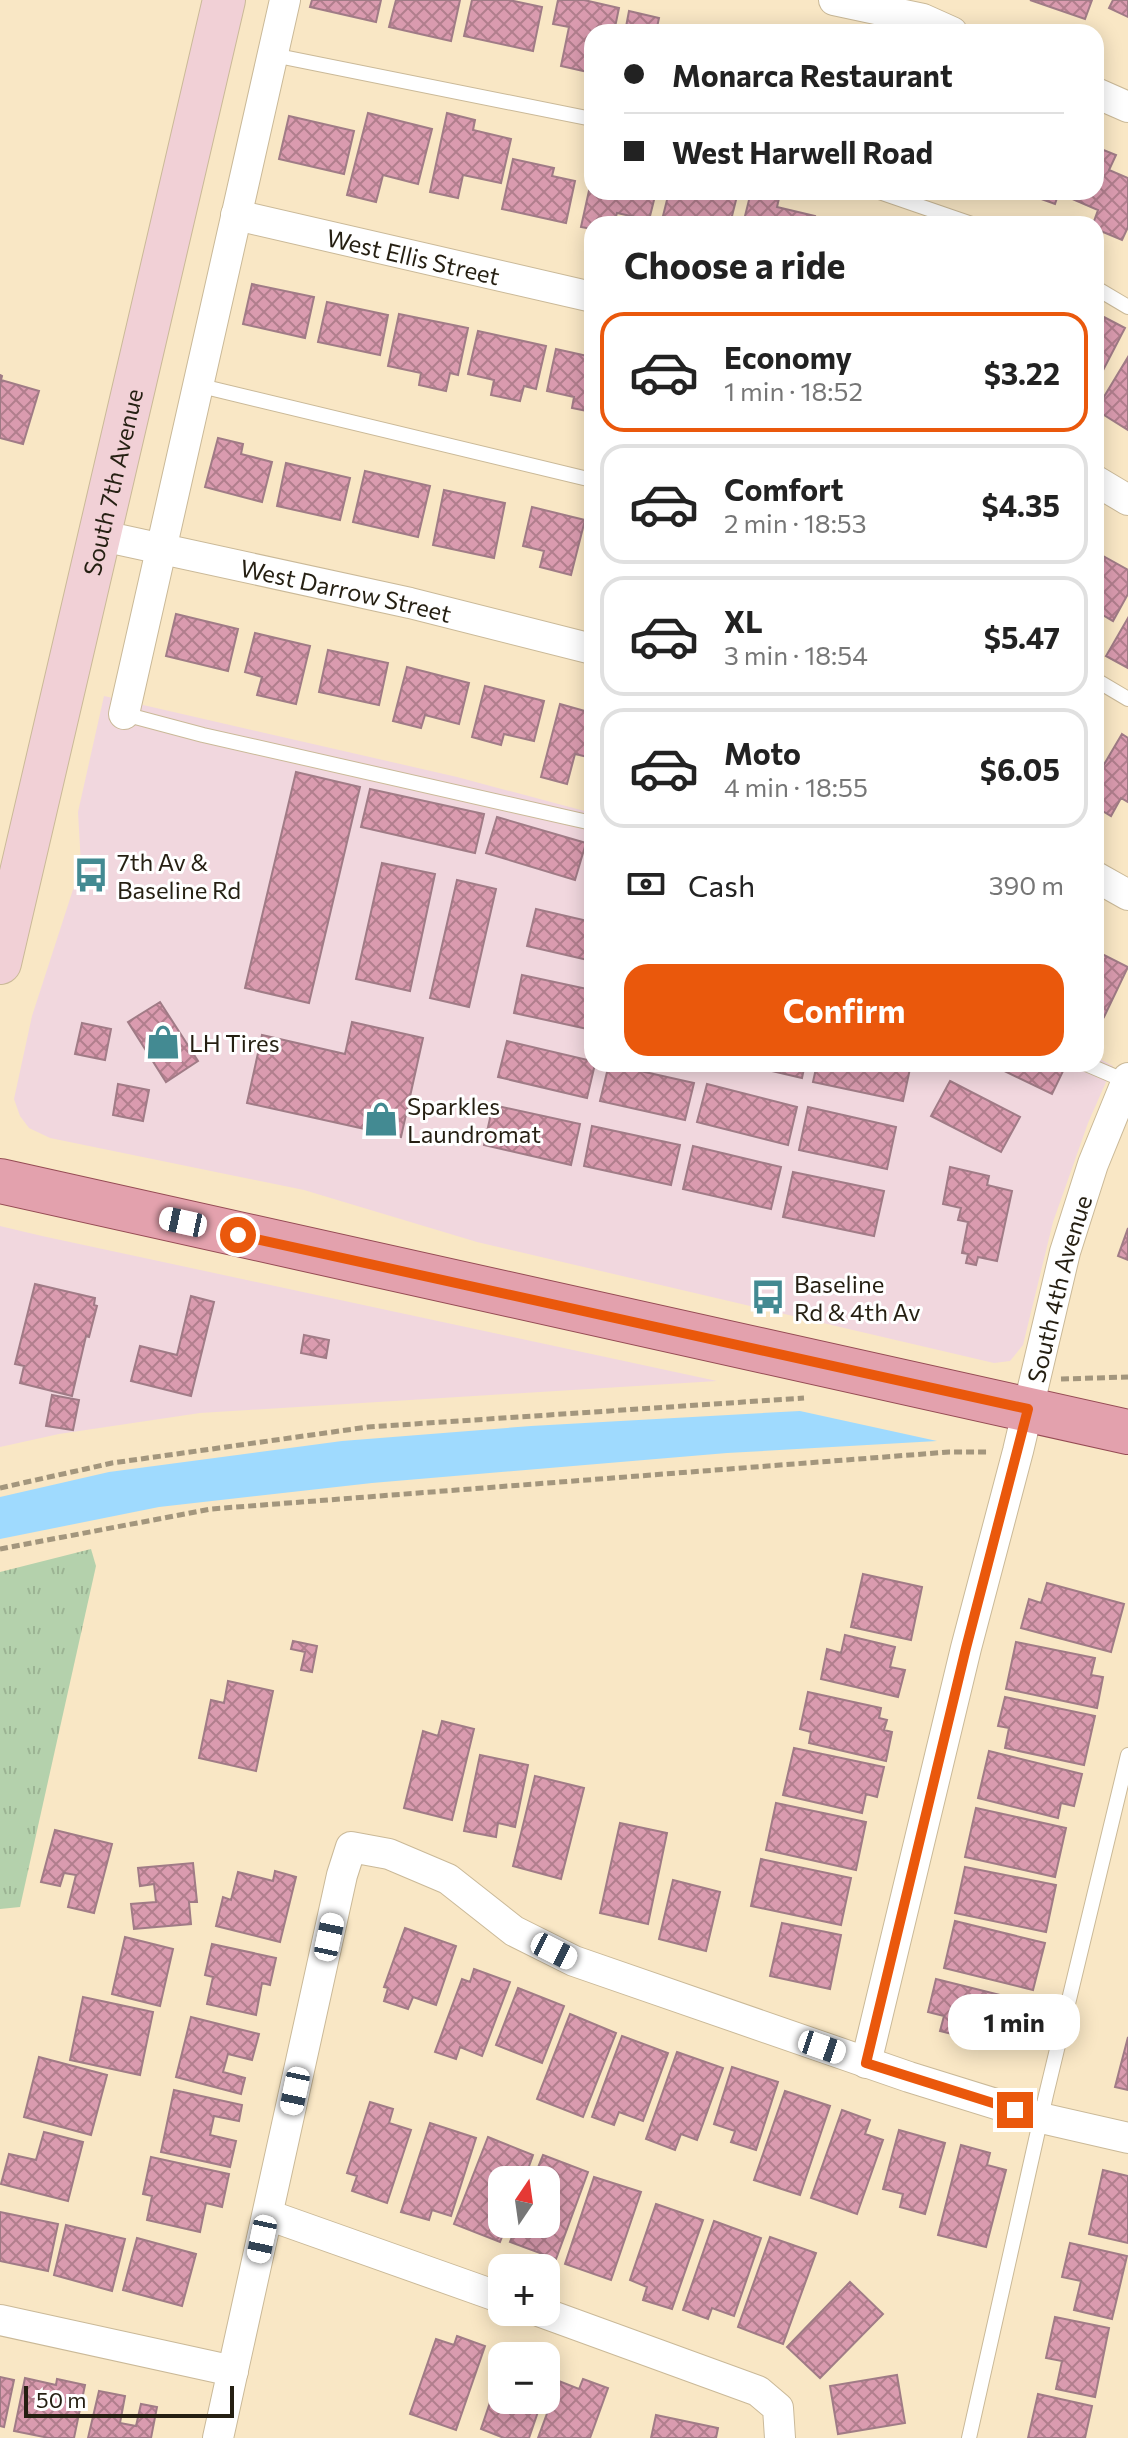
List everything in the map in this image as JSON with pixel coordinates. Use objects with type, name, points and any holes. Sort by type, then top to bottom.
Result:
[{"type":"main road","name":"South 7th Avenue","points":[[0,963],[224,0]]},
{"type":"main road","points":[[0,1181],[1128,1432]]},
{"type":"street","points":[[124,714],[285,0]]},
{"type":"street","points":[[834,0],[934,24]]},
{"type":"street","points":[[1104,96],[1128,107]]},
{"type":"street","name":"West Ellis Street","points":[[236,215],[584,295]]},
{"type":"street","points":[[1104,486],[1128,500]]},
{"type":"street","name":"West Darrow Street","points":[[98,535],[410,603],[584,647]]},
{"type":"street","points":[[1104,882],[1128,895]]},
{"type":"street","name":"South 4th Avenue","points":[[866,2063],[1065,1252],[1093,1164],[1127,1081]]},
{"type":"street","points":[[218,2438],[342,1875],[351,1847],[389,1854],[448,1879],[514,1931],[574,1961],[866,2063],[1041,2118],[1128,2138]]},
{"type":"street","points":[[268,2215],[488,2293]]},
{"type":"street","points":[[560,2319],[758,2391],[779,2423]]},
{"type":"street","points":[[0,2320],[233,2371]]},
{"type":"lane","points":[[273,55],[584,117]]},
{"type":"lane","points":[[902,200],[949,216]]},
{"type":"lane","points":[[1104,293],[1128,307]]},
{"type":"lane","points":[[197,385],[584,478]]},
{"type":"lane","points":[[1104,685],[1128,699]]},
{"type":"lane","points":[[124,714],[203,735],[584,821]]},
{"type":"lane","points":[[1104,1071],[1127,1081]]},
{"type":"lane","points":[[969,2438],[1041,2118],[1128,1755]]},
{"type":"path","points":[[1085,1378],[1128,1377]]},
{"type":"path","points":[[0,1488],[112,1463],[368,1427],[791,1399]]},
{"type":"path","points":[[0,1549],[211,1509],[980,1452]]},
{"type":"shaded area","points":[[104,696],[457,777],[584,811],[584,1072],[1104,1072],[1104,1061],[1113,1066],[1088,1123],[1053,1222],[1023,1345],[1010,1361],[994,1363],[477,1242],[304,1190],[50,1138],[29,1128],[20,1116],[14,1099],[32,1016],[81,865],[78,812]]},
{"type":"shaded area","points":[[0,1226],[717,1381],[200,1413],[59,1434],[0,1447]]},
{"type":"green space","points":[[91,1549],[96,1566],[20,1907],[0,1909],[0,1572]]},
{"type":"water","points":[[800,1411],[937,1441],[727,1453],[372,1483],[159,1507],[0,1539],[0,1497],[109,1472],[342,1441],[531,1426]]},
{"type":"building","points":[[312,0],[381,0],[376,22],[310,7]]},
{"type":"building","points":[[396,0],[460,0],[451,41],[389,27]]},
{"type":"building","points":[[472,0],[509,0],[542,7],[533,51],[464,36]]},
{"type":"building","points":[[558,0],[584,0],[619,8],[616,24],[584,24],[584,71],[561,66],[569,27],[553,24]]},
{"type":"building","points":[[1030,0],[1092,0],[1085,19]]},
{"type":"building","points":[[1113,0],[1128,0],[1128,17],[1109,8]]},
{"type":"building","points":[[629,11],[659,18],[658,24],[627,24]]},
{"type":"building","points":[[368,113],[432,129],[418,184],[383,175],[376,202],[347,195]]},
{"type":"building","points":[[447,113],[475,120],[473,130],[511,139],[501,183],[463,175],[458,198],[430,192]]},
{"type":"building","points":[[289,116],[354,131],[344,174],[279,159]]},
{"type":"building","points":[[1104,150],[1116,155],[1109,170],[1128,178],[1128,227],[1122,240],[1104,232],[1104,216],[1096,216],[1098,210],[1075,200],[1104,200]]},
{"type":"building","points":[[513,159],[554,168],[552,176],[575,181],[566,223],[502,209]]},
{"type":"building","points":[[587,200],[654,200],[650,216],[617,213],[616,216],[584,216],[584,228],[581,227]]},
{"type":"building","points":[[667,200],[736,200],[732,216],[663,216]]},
{"type":"building","points":[[749,200],[779,200],[777,207],[815,216],[745,216]]},
{"type":"building","points":[[252,284],[314,297],[305,338],[243,324]]},
{"type":"building","points":[[327,302],[388,315],[380,355],[318,342]]},
{"type":"building","points":[[399,314],[468,328],[458,375],[450,373],[446,391],[419,385],[421,373],[388,366]]},
{"type":"building","points":[[1104,317],[1125,328],[1104,368]]},
{"type":"building","points":[[478,331],[546,346],[536,389],[524,386],[520,401],[491,395],[494,380],[468,374]]},
{"type":"building","points":[[556,349],[584,355],[584,410],[572,408],[574,397],[547,391]]},
{"type":"building","points":[[1128,357],[1128,430],[1104,415],[1104,397]]},
{"type":"building","points":[[0,375],[1,380],[39,391],[23,444],[0,438]]},
{"type":"building","points":[[218,438],[243,444],[241,454],[272,462],[262,502],[205,487]]},
{"type":"building","points":[[286,463],[350,478],[340,520],[277,506]]},
{"type":"building","points":[[365,471],[430,486],[418,537],[353,522]]},
{"type":"building","points":[[444,490],[505,503],[494,558],[433,545]]},
{"type":"building","points":[[532,507],[584,520],[571,575],[540,567],[544,551],[523,546]]},
{"type":"building","points":[[1104,556],[1128,570],[1128,594],[1113,621],[1104,616]]},
{"type":"building","points":[[176,614],[238,629],[228,671],[166,656]]},
{"type":"building","points":[[1128,618],[1128,668],[1106,656]]},
{"type":"building","points":[[255,633],[310,646],[296,704],[257,695],[262,677],[245,672]]},
{"type":"building","points":[[328,650],[388,663],[379,705],[319,692]]},
{"type":"building","points":[[407,667],[469,683],[459,724],[425,715],[421,728],[393,721]]},
{"type":"building","points":[[485,686],[544,701],[534,741],[504,734],[501,745],[472,737]]},
{"type":"building","points":[[560,704],[584,711],[584,756],[575,754],[567,784],[541,777]]},
{"type":"building","points":[[1122,734],[1128,738],[1128,802],[1121,798],[1111,816],[1104,812],[1104,764]]},
{"type":"building","points":[[296,772],[360,787],[309,1003],[245,988]]},
{"type":"building","points":[[370,789],[484,814],[475,853],[361,827]]},
{"type":"building","points":[[497,817],[584,842],[575,880],[486,853]]},
{"type":"building","points":[[382,863],[435,874],[410,991],[356,979]]},
{"type":"building","points":[[457,880],[496,889],[469,1007],[430,998]]},
{"type":"building","points":[[536,909],[584,920],[584,959],[527,946]]},
{"type":"building","points":[[1104,955],[1128,967],[1104,1017]]},
{"type":"building","points":[[522,975],[584,988],[584,1028],[514,1013]]},
{"type":"building","name":"LH Tires","points":[[160,1002],[198,1061],[166,1082],[128,1022]]},
{"type":"building","points":[[352,1022],[423,1038],[401,1137],[247,1103],[262,1035],[345,1054]]},
{"type":"building","points":[[82,1023],[111,1029],[105,1060],[75,1054]]},
{"type":"building","points":[[507,1041],[584,1059],[584,1072],[593,1072],[587,1098],[498,1077]]},
{"type":"building","points":[[607,1072],[645,1072],[694,1083],[685,1120],[600,1101]]},
{"type":"building","points":[[776,1072],[803,1072],[802,1078]]},
{"type":"building","points":[[815,1072],[909,1072],[903,1101],[813,1082]]},
{"type":"building","points":[[1007,1072],[1063,1072],[1052,1094]]},
{"type":"building","points":[[950,1081],[1020,1117],[1001,1152],[931,1116]]},
{"type":"building","points":[[118,1084],[149,1090],[143,1121],[113,1115]]},
{"type":"building","points":[[707,1084],[797,1107],[788,1145],[697,1122]]},
{"type":"building","points":[[493,1105],[580,1124],[571,1165],[484,1145]]},
{"type":"building","points":[[808,1107],[896,1127],[887,1169],[799,1150]]},
{"type":"building","points":[[592,1126],[680,1145],[671,1185],[584,1166]]},
{"type":"building","points":[[693,1146],[781,1167],[771,1209],[683,1189]]},
{"type":"building","points":[[950,1167],[989,1176],[987,1185],[1012,1191],[997,1261],[978,1257],[976,1265],[966,1263],[968,1254],[962,1253],[968,1222],[958,1220],[961,1208],[943,1204]]},
{"type":"building","points":[[793,1172],[884,1191],[874,1236],[783,1217]]},
{"type":"building","points":[[1128,1228],[1128,1260],[1118,1256]]},
{"type":"building","points":[[35,1284],[95,1298],[94,1305],[97,1306],[89,1337],[86,1336],[72,1396],[20,1383],[24,1366],[15,1364]]},
{"type":"building","points":[[191,1296],[214,1302],[191,1396],[131,1381],[140,1346],[177,1355]]},
{"type":"building","points":[[304,1335],[329,1340],[326,1358],[301,1353]]},
{"type":"building","points":[[52,1395],[79,1400],[73,1430],[46,1426]]},
{"type":"building","points":[[863,1574],[922,1587],[911,1640],[851,1627]]},
{"type":"building","points":[[1047,1583],[1124,1604],[1111,1652],[1021,1628],[1029,1599],[1041,1603]]},
{"type":"building","points":[[845,1635],[895,1647],[890,1667],[905,1670],[898,1697],[821,1679],[827,1649],[841,1653]]},
{"type":"building","points":[[293,1641],[317,1646],[312,1672],[301,1670],[305,1652],[291,1649]]},
{"type":"building","points":[[1016,1642],[1095,1658],[1091,1675],[1103,1677],[1097,1708],[1006,1689]]},
{"type":"building","points":[[228,1681],[273,1691],[256,1771],[199,1758],[211,1700],[224,1703]]},
{"type":"building","points":[[808,1692],[881,1708],[879,1718],[887,1720],[884,1730],[892,1732],[886,1761],[809,1743],[811,1732],[800,1729]]},
{"type":"building","points":[[1005,1697],[1095,1716],[1084,1765],[1005,1748],[1009,1728],[998,1726]]},
{"type":"building","points":[[442,1721],[474,1729],[452,1820],[404,1808],[423,1731],[438,1736]]},
{"type":"building","points":[[794,1748],[884,1767],[877,1797],[866,1794],[862,1813],[783,1795]]},
{"type":"building","points":[[989,1751],[1082,1774],[1074,1806],[1061,1803],[1058,1818],[978,1798]]},
{"type":"building","points":[[480,1755],[528,1765],[515,1827],[498,1823],[496,1837],[464,1831]]},
{"type":"building","points":[[535,1776],[584,1788],[561,1879],[513,1866]]},
{"type":"building","points":[[776,1803],[866,1822],[856,1870],[766,1850]]},
{"type":"building","points":[[976,1808],[1066,1828],[1055,1877],[965,1857]]},
{"type":"building","points":[[620,1823],[667,1833],[648,1924],[600,1913]]},
{"type":"building","points":[[55,1830],[112,1844],[94,1913],[68,1907],[76,1875],[64,1873],[60,1886],[41,1882]]},
{"type":"building","points":[[761,1859],[851,1878],[841,1925],[751,1906]]},
{"type":"building","points":[[193,1863],[197,1902],[189,1902],[191,1924],[134,1929],[131,1904],[156,1902],[154,1884],[140,1886],[138,1868]]},
{"type":"building","points":[[965,1867],[1056,1885],[1046,1932],[955,1913]]},
{"type":"building","points":[[275,1871],[296,1877],[280,1942],[216,1926],[223,1897],[231,1900],[238,1872],[273,1881]]},
{"type":"building","points":[[673,1880],[720,1892],[706,1951],[659,1939]]},
{"type":"building","points":[[955,1921],[1045,1943],[1033,1990],[944,1968]]},
{"type":"building","points":[[782,1923],[841,1935],[830,1989],[770,1976]]},
{"type":"building","points":[[405,1928],[456,1946],[436,2005],[413,1997],[408,2009],[384,2001],[388,1988],[384,1987]]},
{"type":"building","points":[[125,1937],[173,1949],[160,2006],[112,1994]]},
{"type":"building","points":[[212,1944],[276,1958],[270,1985],[262,1983],[256,2015],[207,2004],[213,1977],[205,1975]]},
{"type":"building","points":[[474,1969],[510,1982],[482,2056],[460,2047],[456,2059],[435,2052],[462,1979],[470,1982]]},
{"type":"building","points":[[936,1979],[1012,1998],[1000,2046],[940,2031],[944,2016],[928,2012]]},
{"type":"building","points":[[518,1988],[564,2006],[542,2063],[496,2045]]},
{"type":"building","points":[[83,1997],[153,2012],[140,2075],[70,2060]]},
{"type":"building","points":[[570,2014],[616,2033],[583,2117],[537,2099]]},
{"type":"building","points":[[191,2017],[259,2034],[252,2060],[228,2054],[223,2072],[245,2078],[241,2094],[176,2077]]},
{"type":"building","points":[[622,2036],[668,2053],[643,2121],[619,2112],[614,2125],[592,2117]]},
{"type":"building","points":[[1128,2037],[1128,2090],[1115,2087]]},
{"type":"building","points":[[677,2052],[723,2068],[697,2140],[681,2134],[675,2150],[646,2139]]},
{"type":"building","points":[[39,2057],[107,2075],[91,2135],[24,2117]]},
{"type":"building","points":[[732,2067],[778,2082],[756,2150],[731,2142],[735,2131],[714,2124]]},
{"type":"building","points":[[174,2090],[242,2105],[239,2121],[214,2116],[210,2135],[236,2141],[230,2167],[161,2152]]},
{"type":"building","points":[[785,2091],[830,2106],[800,2195],[754,2180]]},
{"type":"building","points":[[370,2102],[393,2109],[389,2123],[411,2130],[387,2203],[352,2191],[357,2176],[347,2173]]},
{"type":"building","points":[[842,2110],[870,2120],[865,2134],[883,2140],[857,2214],[811,2198]]},
{"type":"building","points":[[430,2123],[476,2138],[451,2216],[432,2210],[429,2220],[401,2212]]},
{"type":"building","points":[[899,2130],[945,2143],[925,2214],[900,2207],[903,2194],[883,2189]]},
{"type":"building","points":[[44,2132],[83,2142],[68,2201],[1,2184],[9,2154],[36,2160]]},
{"type":"building","points":[[488,2137],[533,2155],[529,2166],[488,2166],[488,2237],[454,2224]]},
{"type":"building","points":[[961,2145],[990,2153],[987,2165],[1006,2170],[986,2247],[938,2235]]},
{"type":"building","points":[[543,2155],[588,2172],[558,2254],[542,2254],[510,2242],[512,2238],[560,2238],[560,2166],[539,2166]]},
{"type":"building","points":[[151,2157],[229,2174],[222,2207],[206,2203],[200,2232],[147,2220],[152,2196],[143,2194]]},
{"type":"building","points":[[1103,2170],[1128,2176],[1128,2243],[1089,2234]]},
{"type":"building","points":[[594,2177],[641,2192],[611,2280],[565,2264]]},
{"type":"building","points":[[656,2204],[703,2220],[672,2309],[643,2300],[647,2287],[630,2280]]},
{"type":"building","points":[[0,2212],[58,2224],[48,2271],[0,2261]]},
{"type":"building","points":[[714,2221],[761,2238],[734,2316],[712,2308],[708,2319],[683,2310]]},
{"type":"building","points":[[66,2225],[125,2239],[112,2291],[54,2275]]},
{"type":"building","points":[[770,2237],[816,2253],[783,2344],[738,2327]]},
{"type":"building","points":[[137,2238],[196,2254],[182,2306],[123,2290]]},
{"type":"building","points":[[1070,2243],[1127,2256],[1112,2319],[1074,2310],[1081,2281],[1062,2277]]},
{"type":"building","points":[[850,2282],[883,2314],[820,2378],[787,2347]]},
{"type":"building","points":[[1055,2317],[1109,2328],[1095,2397],[1056,2389],[1062,2361],[1046,2358]]},
{"type":"building","points":[[457,2336],[485,2346],[456,2430],[410,2414],[436,2339],[454,2345]]},
{"type":"building","points":[[897,2375],[905,2423],[838,2434],[830,2386]]},
{"type":"building","points":[[0,2377],[14,2380],[4,2427],[0,2426]]},
{"type":"building","points":[[25,2378],[56,2385],[57,2379],[85,2385],[74,2438],[49,2438],[14,2431]]},
{"type":"building","points":[[583,2379],[608,2388],[590,2438],[538,2438],[547,2414],[560,2414],[560,2381],[579,2389]]},
{"type":"building","points":[[99,2391],[125,2396],[120,2423],[136,2426],[141,2404],[157,2407],[151,2438],[88,2438]]},
{"type":"building","points":[[1038,2394],[1092,2406],[1085,2438],[1028,2438]]},
{"type":"building","points":[[488,2408],[488,2414],[537,2414],[529,2438],[504,2438],[481,2429]]},
{"type":"building","points":[[656,2415],[718,2428],[716,2438],[651,2438]]},
{"type":"place","name":"7th Av & Baseline Rd","points":[[91,875]]},
{"type":"place","name":"LH Tires","points":[[163,1042]]},
{"type":"place","name":"Sparkles Laundromat","points":[[381,1119]]},
{"type":"place","name":"Baseline Rd & 4th Av","points":[[768,1297]]},
{"type":"route","points":[[238,1235],[1028,1409],[966,1648],[866,2063],[1015,2110]]}]
